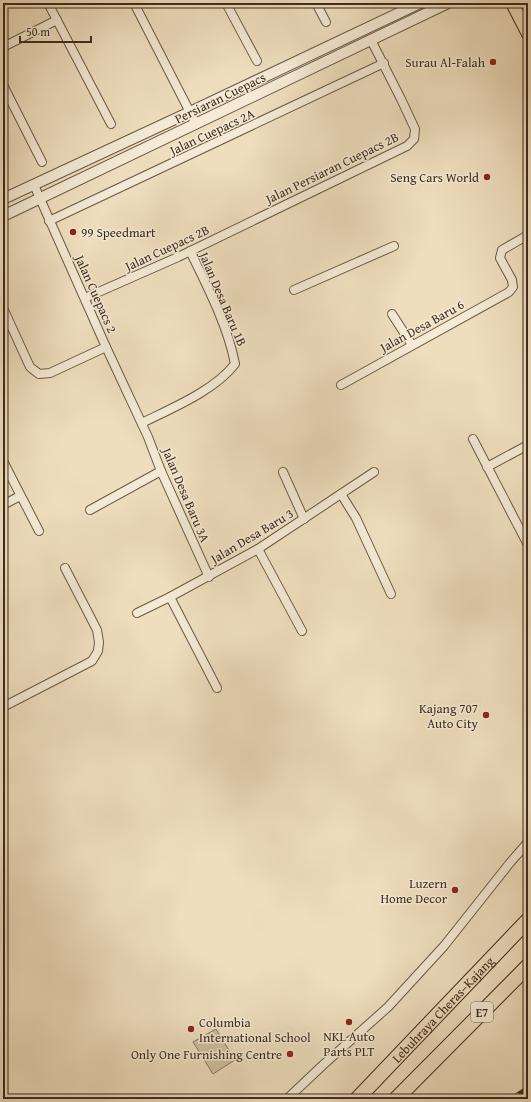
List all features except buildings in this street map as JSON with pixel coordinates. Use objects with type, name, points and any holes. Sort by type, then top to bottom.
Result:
[{"type":"highway","name":"Lebuhraya Cheras–Kajang","points":[[357,1099],[396,1060],[528,920]]},
{"type":"highway","name":"Lebuhraya Cheras–Kajang","points":[[396,1099],[528,966]]},
{"type":"highway","points":[[348,1099],[396,1060]]},
{"type":"main road","points":[[512,3],[528,34]]},
{"type":"street","points":[[48,3],[111,124]]},
{"type":"street","points":[[135,3],[196,124]]},
{"type":"street","points":[[226,3],[257,61]]},
{"type":"street","points":[[316,3],[326,22]]},
{"type":"street","name":"Persiaran Cuepacs","points":[[3,199],[34,186],[420,3]]},
{"type":"street","name":"Persiaran Cuepacs","points":[[3,216],[448,3]]},
{"type":"street","points":[[3,47],[57,20]]},
{"type":"street","points":[[371,40],[384,63]]},
{"type":"street","name":"Jalan Persiaran Cuepacs 2B","points":[[260,218],[407,146],[414,139],[415,129],[384,63]]},
{"type":"street","name":"Jalan Cuepacs 2A","points":[[49,221],[226,139],[384,63]]},
{"type":"street","points":[[3,85],[42,162]]},
{"type":"street","name":"Jalan Cuepacs 2","points":[[34,186],[106,347],[142,423]]},
{"type":"street","name":"Jalan Cuepacs 2B","points":[[85,298],[260,218]]},
{"type":"street","name":"Jalan Desa Baru 6","points":[[341,385],[509,292],[513,287],[512,280],[500,258],[502,250],[528,235]]},
{"type":"street","points":[[294,290],[394,246]]},
{"type":"street","name":"Jalan Desa Baru 1B","points":[[142,423],[193,398],[228,374],[235,364],[232,350],[210,292],[190,251]]},
{"type":"street","points":[[3,308],[30,367],[39,374],[50,373],[106,347]]},
{"type":"street","points":[[392,314],[412,345]]},
{"type":"street","name":"Jalan Desa Baru 3A","points":[[142,423],[161,471],[208,577]]},
{"type":"street","points":[[473,439],[527,543]]},
{"type":"street","points":[[487,467],[528,445]]},
{"type":"street","points":[[3,461],[38,531]]},
{"type":"street","points":[[90,510],[161,471]]},
{"type":"street","points":[[282,472],[304,519]]},
{"type":"street","name":"Jalan Desa Baru 3","points":[[137,613],[208,577],[258,549],[374,472]]},
{"type":"street","points":[[341,494],[356,518],[391,594]]},
{"type":"street","points":[[3,505],[20,496]]},
{"type":"street","points":[[258,549],[302,631]]},
{"type":"street","points":[[3,707],[92,661],[98,651],[99,642],[97,630],[65,568]]},
{"type":"street","points":[[170,597],[217,688]]},
{"type":"street","points":[[287,1099],[388,1007],[444,946],[528,842]]},
{"type":"shaded area","points":[[216,1029],[235,1060],[213,1074],[193,1042]]},
{"type":"railway","points":[[511,1099],[528,1088]]},
{"type":"railway","points":[[523,1099],[528,1096]]},
{"type":"place","name":"Surau Al-Falah","points":[[493,62]]},
{"type":"place","name":"Seng Cars World","points":[[487,177]]},
{"type":"place","name":"99 Speedmart","points":[[73,232]]},
{"type":"place","name":"Kajang 707 Auto City","points":[[486,715]]},
{"type":"place","name":"Luzern Home Decor","points":[[455,890]]},
{"type":"place","name":"NKL Auto Parts PLT","points":[[349,1022]]},
{"type":"place","name":"Columbia International School","points":[[191,1029]]},
{"type":"place","name":"Only One Furnishing Centre","points":[[290,1054]]}]
